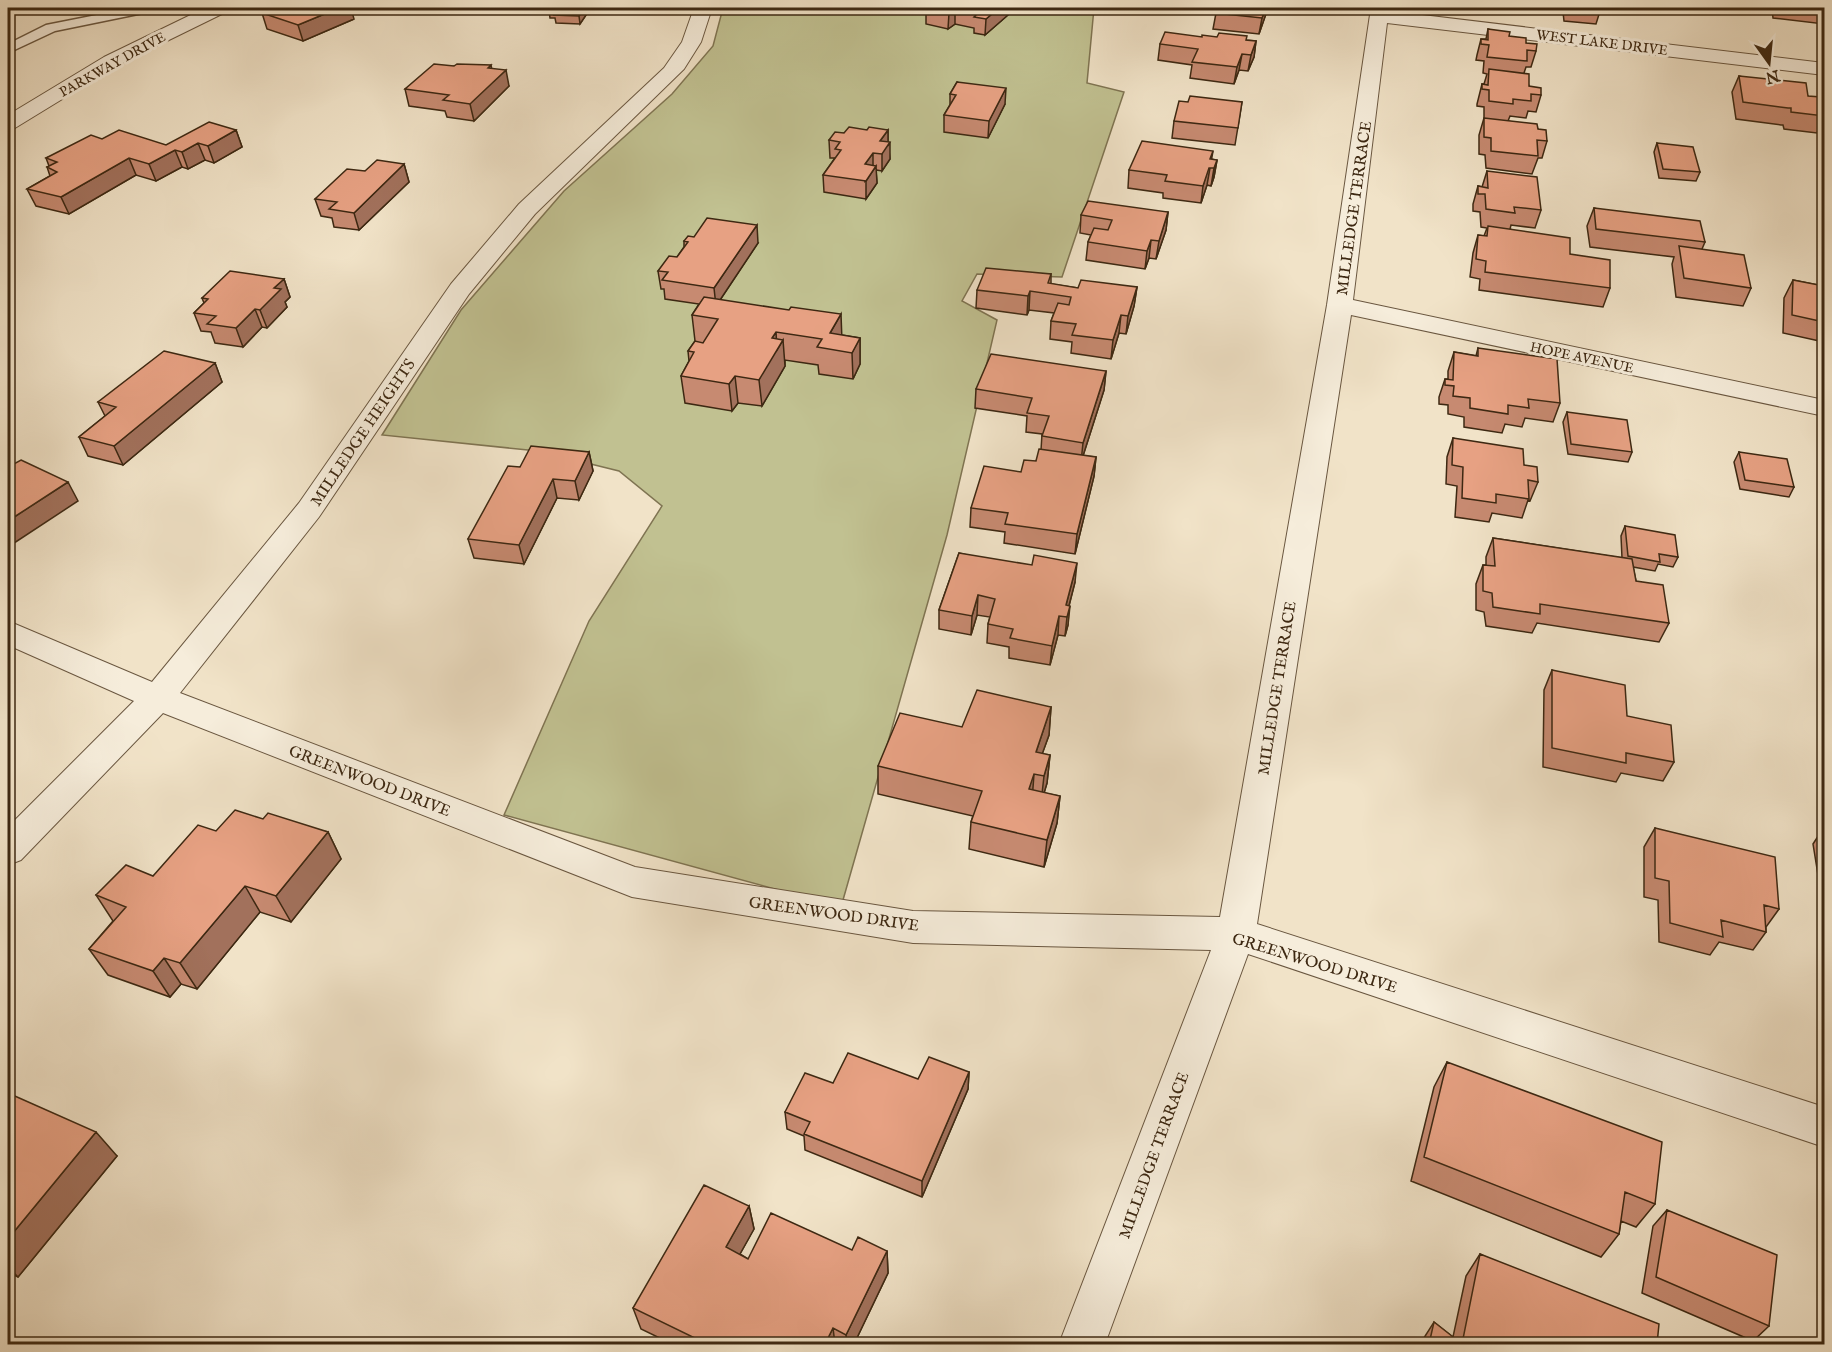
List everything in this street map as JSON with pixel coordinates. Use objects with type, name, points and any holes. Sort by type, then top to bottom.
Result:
[{"type":"street","name":"PARKWAY DRIVE","points":[[8,124],[111,61],[219,8]]},
{"type":"street","name":"MILLEDGE HEIGHTS","points":[[8,850],[158,698],[309,510],[460,289],[527,209],[671,72],[686,54],[704,8]]},
{"type":"street","name":"WEST LAKE DRIVE","points":[[1378,10],[1824,69]]},
{"type":"street","name":"MILLEDGE TERRACE","points":[[1082,1344],[1236,934],[1340,305],[1378,10]]},
{"type":"street","name":"HOPE AVENUE","points":[[1340,305],[1824,408]]},
{"type":"street","name":"GREENWOOD DRIVE","points":[[8,632],[158,698],[632,882],[913,927],[1236,934],[1824,1127]]},
{"type":"lane","points":[[8,49],[51,28],[148,8]]},
{"type":"green space","points":[[723,8],[1094,8],[1087,83],[1124,92],[1062,277],[977,274],[962,301],[997,320],[947,535],[841,907],[504,815],[589,621],[662,506],[619,471],[538,451],[382,435],[461,310],[564,191],[672,94],[713,46]]},
{"type":"building","points":[[277,8],[339,8],[298,25],[262,13]]},
{"type":"building","points":[[551,8],[584,8],[579,16],[554,15],[558,10],[549,10]]},
{"type":"building","points":[[926,8],[955,8],[949,13]]},
{"type":"building","points":[[955,8],[999,8],[986,19],[974,17],[978,13]]},
{"type":"building","points":[[1218,8],[1266,8],[1262,18],[1216,13]]},
{"type":"building","points":[[1488,29],[1510,32],[1509,36],[1526,38],[1526,43],[1537,44],[1536,51],[1527,50],[1527,61],[1487,57],[1489,45],[1481,44],[1481,39],[1488,40]]},
{"type":"building","points":[[1165,32],[1202,37],[1202,35],[1217,37],[1219,33],[1247,36],[1246,40],[1256,41],[1251,55],[1242,54],[1237,67],[1192,62],[1198,49],[1160,44]]},
{"type":"building","points":[[434,64],[491,65],[488,68],[506,70],[470,104],[443,100],[449,95],[405,89]]},
{"type":"building","points":[[1489,69],[1529,74],[1529,86],[1541,88],[1541,95],[1531,94],[1531,101],[1513,99],[1513,104],[1489,101],[1489,90],[1482,89],[1482,84],[1488,85]]},
{"type":"building","points":[[1739,76],[1806,83],[1808,96],[1821,97],[1824,116],[1791,112],[1791,108],[1743,102]]},
{"type":"building","points":[[957,82],[1006,88],[989,121],[944,115],[956,95],[950,94]]},
{"type":"building","points":[[1190,96],[1242,102],[1238,128],[1174,121],[1179,101],[1188,102]]},
{"type":"building","points":[[1484,118],[1537,124],[1538,129],[1546,130],[1547,141],[1537,140],[1538,156],[1491,151],[1491,138],[1484,137]]},
{"type":"building","points":[[209,122],[236,130],[208,146],[198,143],[182,152],[175,150],[149,164],[129,158],[61,197],[27,189],[57,172],[47,167],[57,162],[46,158],[91,135],[102,139],[119,130],[166,145]]},
{"type":"building","points":[[849,127],[888,130],[880,141],[890,142],[882,154],[873,153],[865,164],[876,166],[866,181],[823,175],[841,150],[835,149],[840,142],[829,140],[835,132],[844,133]]},
{"type":"building","points":[[1142,141],[1213,151],[1210,159],[1217,160],[1214,168],[1209,168],[1203,186],[1165,181],[1167,175],[1129,170]]},
{"type":"building","points":[[1657,143],[1693,147],[1700,172],[1663,169]]},
{"type":"building","points":[[377,160],[404,164],[354,213],[329,209],[337,202],[315,199],[347,169],[365,171]]},
{"type":"building","points":[[1487,171],[1537,177],[1541,210],[1514,207],[1515,213],[1486,209],[1485,194],[1478,194],[1478,186],[1488,188]]},
{"type":"building","points":[[1088,201],[1168,212],[1159,241],[1151,240],[1147,251],[1088,242],[1094,228],[1108,230],[1112,220],[1081,215]]},
{"type":"building","points":[[1594,208],[1700,221],[1705,242],[1596,229]]},
{"type":"building","points":[[707,218],[757,225],[714,288],[662,280],[668,272],[658,271],[669,256],[677,257],[688,242],[684,241],[688,236],[694,237]]},
{"type":"building","points":[[1488,226],[1570,238],[1570,254],[1610,260],[1610,288],[1485,272],[1486,261],[1476,259],[1478,235],[1487,236]]},
{"type":"building","points":[[1679,246],[1744,255],[1751,288],[1684,278]]},
{"type":"building","points":[[986,268],[1051,274],[1048,283],[1078,288],[1081,280],[1137,287],[1128,316],[1121,315],[1113,340],[1072,335],[1076,324],[1051,321],[1058,303],[1069,305],[1071,297],[1030,291],[1028,296],[977,290]]},
{"type":"building","points":[[230,271],[284,279],[274,288],[281,289],[260,310],[255,309],[236,328],[207,324],[216,316],[194,313],[208,299],[202,298]]},
{"type":"building","points":[[1793,280],[1824,286],[1824,322],[1792,315]]},
{"type":"building","points":[[704,297],[789,310],[791,307],[841,314],[830,333],[860,338],[852,353],[817,347],[822,339],[776,332],[772,338],[783,340],[759,380],[735,376],[729,384],[681,376],[694,352],[688,351],[695,341],[703,343],[718,319],[692,315]]},
{"type":"building","points":[[1478,348],[1557,359],[1560,403],[1528,399],[1529,408],[1508,405],[1508,414],[1470,408],[1470,398],[1453,396],[1454,386],[1445,385],[1445,379],[1453,380],[1454,352],[1478,356]]},
{"type":"building","points":[[164,351],[215,363],[114,446],[79,437],[116,407],[98,402]]},
{"type":"building","points":[[991,354],[1106,371],[1083,443],[1042,436],[1049,416],[1027,413],[1032,398],[976,389]]},
{"type":"building","points":[[1567,412],[1627,420],[1632,452],[1571,444]]},
{"type":"building","points":[[1453,438],[1523,449],[1524,465],[1537,467],[1538,482],[1528,480],[1529,499],[1496,494],[1496,503],[1462,498],[1463,467],[1452,465]]},
{"type":"building","points":[[531,446],[589,452],[575,481],[553,479],[519,545],[468,539],[508,466],[520,467]]},
{"type":"building","points":[[1039,449],[1096,457],[1077,534],[1005,524],[1008,513],[971,508],[984,466],[1021,472],[1024,460],[1036,461]]},
{"type":"building","points":[[1739,452],[1787,459],[1794,487],[1745,480]]},
{"type":"building","points":[[21,460],[68,482],[8,521],[8,462],[14,464]]},
{"type":"building","points":[[1625,526],[1675,535],[1678,557],[1659,554],[1660,562],[1628,556]]},
{"type":"building","points":[[1493,538],[1632,559],[1636,581],[1663,585],[1669,623],[1540,604],[1540,614],[1493,607],[1492,593],[1483,591],[1483,565],[1495,566]]},
{"type":"building","points":[[959,553],[1032,565],[1034,555],[1077,563],[1066,605],[1070,606],[1067,617],[1059,616],[1052,646],[1010,638],[1013,629],[988,624],[995,599],[978,595],[972,616],[939,610]]},
{"type":"building","points":[[1552,670],[1625,685],[1627,716],[1671,725],[1674,762],[1626,753],[1626,763],[1552,748]]},
{"type":"building","points":[[977,690],[1051,707],[1036,752],[1050,755],[1044,776],[1034,774],[1029,789],[1060,796],[1047,840],[971,822],[982,791],[878,766],[900,713],[962,727]]},
{"type":"building","points":[[235,810],[263,819],[268,813],[328,832],[276,896],[245,886],[180,963],[164,958],[153,971],[89,949],[126,907],[96,895],[126,865],[153,876],[198,825],[216,831]]},
{"type":"building","points":[[1655,828],[1775,857],[1779,909],[1764,905],[1766,932],[1721,920],[1723,937],[1670,923],[1669,881],[1655,878]]},
{"type":"building","points":[[1820,834],[1824,835],[1824,862]]},
{"type":"building","points":[[848,1053],[918,1079],[929,1057],[969,1072],[922,1181],[804,1134],[810,1122],[785,1112],[805,1073],[833,1083]]},
{"type":"building","points":[[1447,1062],[1662,1142],[1655,1204],[1625,1192],[1619,1234],[1424,1157]]},
{"type":"building","points":[[8,1093],[96,1132],[8,1239]]},
{"type":"building","points":[[704,1185],[749,1206],[726,1247],[748,1259],[771,1213],[852,1250],[858,1237],[887,1251],[846,1335],[833,1328],[825,1344],[707,1344],[633,1308]]},
{"type":"building","points":[[1667,1210],[1777,1255],[1769,1326],[1656,1277]]},
{"type":"building","points":[[1480,1254],[1659,1324],[1657,1344],[1462,1344]]},
{"type":"building","points":[[1434,1322],[1462,1344],[1429,1344]]}]
